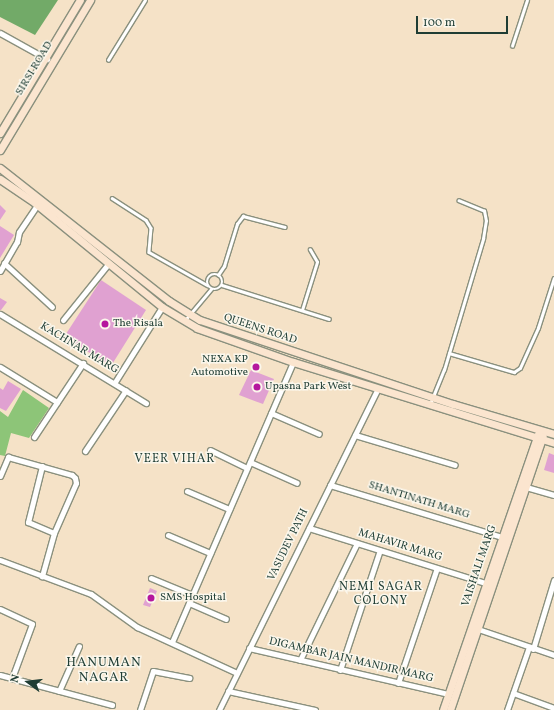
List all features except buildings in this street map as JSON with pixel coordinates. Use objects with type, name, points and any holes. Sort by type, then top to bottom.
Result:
[{"type":"street","name":"SIRSI ROAD","points":[[0,133],[44,57],[80,0]]},
{"type":"street","name":"SIRSI ROAD","points":[[0,150],[51,62],[90,0]]},
{"type":"street","points":[[0,33],[51,62]]},
{"type":"street","name":"QUEENS ROAD","points":[[0,168],[117,262],[190,315],[214,326],[554,443]]},
{"type":"street","name":"QUEENS ROAD","points":[[0,179],[37,205],[162,307],[184,321],[211,333],[293,362],[378,388],[554,434]]},
{"type":"street","points":[[0,271],[16,242],[19,232],[37,205]]},
{"type":"street","points":[[4,263],[52,307]]},
{"type":"street","points":[[63,320],[109,263]]},
{"type":"street","points":[[115,382],[162,307]]},
{"type":"street","name":"KACHNAR MARG","points":[[0,314],[115,382],[146,403]]},
{"type":"street","points":[[172,642],[293,362]]},
{"type":"street","points":[[34,437],[83,363]]},
{"type":"street","points":[[0,368],[57,402]]},
{"type":"street","name":"VASUDEV PATH","points":[[219,710],[378,388]]},
{"type":"street","points":[[85,451],[126,390]]},
{"type":"street","points":[[271,413],[319,434]]},
{"type":"street","name":"VAISHALI MARG","points":[[443,710],[475,628],[526,487],[542,431]]},
{"type":"street","points":[[355,435],[455,465]]},
{"type":"street","name":"VAISHALI MARG","points":[[450,710],[475,628],[486,584],[502,537],[540,439]]},
{"type":"street","points":[[210,450],[247,468]]},
{"type":"street","points":[[0,476],[8,457],[72,474],[76,483],[54,533],[42,576]]},
{"type":"street","points":[[250,462],[297,483]]},
{"type":"street","points":[[42,466],[28,522],[54,533]]},
{"type":"street","name":"SHANTINATH MARG","points":[[330,485],[502,537]]},
{"type":"street","points":[[526,487],[554,495]]},
{"type":"street","points":[[186,491],[229,509]]},
{"type":"street","name":"MAHAVIR MARG","points":[[309,528],[486,584]]},
{"type":"street","points":[[168,535],[210,553]]},
{"type":"street","points":[[300,660],[357,543]]},
{"type":"street","points":[[340,670],[380,550]]},
{"type":"street","points":[[0,560],[91,594],[105,603],[124,620],[237,673]]},
{"type":"street","points":[[398,683],[437,568]]},
{"type":"street","points":[[151,578],[192,595]]},
{"type":"street","points":[[507,710],[531,648],[554,580]]},
{"type":"street","points":[[189,603],[226,619]]},
{"type":"street","points":[[0,609],[32,624],[12,678]]},
{"type":"street","points":[[475,628],[554,655]]},
{"type":"street","points":[[59,691],[79,646]]},
{"type":"street","name":"DIGAMBAR JAIN MANDIR MARG","points":[[249,648],[448,694]]},
{"type":"street","points":[[140,710],[153,671],[189,678]]},
{"type":"street","points":[[0,675],[112,705]]},
{"type":"street","points":[[228,691],[315,710]]},
{"type":"street","points":[[513,693],[554,708]]},
{"type":"lane","points":[[108,60],[145,0]]},
{"type":"lane","points":[[512,46],[527,0]]},
{"type":"lane","points":[[112,198],[146,220],[151,228],[149,252],[207,285],[210,289]]},
{"type":"lane","points":[[431,401],[449,353],[483,239],[486,221],[484,211],[459,201]]},
{"type":"lane","points":[[218,275],[224,266],[237,224],[242,216],[258,218],[285,227]]},
{"type":"lane","points":[[302,310],[317,262],[310,250]]},
{"type":"lane","points":[[207,285],[211,275],[218,275],[222,278],[222,285],[218,289],[210,289]]},
{"type":"lane","points":[[449,353],[514,372],[520,368],[533,342],[554,278]]},
{"type":"lane","points":[[222,285],[329,319]]},
{"type":"lane","points":[[184,321],[210,289]]},
{"type":"green space","points":[[0,0],[58,0],[35,35],[0,17]]},
{"type":"green space","points":[[23,390],[49,408],[29,438],[11,433],[5,456],[0,455],[0,411],[8,417]]},
{"type":"place","name":"The Risala","points":[[105,324]]},
{"type":"place","name":"NEXA KP Automotive","points":[[256,367]]},
{"type":"place","name":"Upasna Park West","points":[[257,387]]},
{"type":"place","name":"SMS Hospital","points":[[151,598]]},
{"type":"district","name":"VEER VIHAR","points":[[175,460]]},
{"type":"district","name":"NEMI SAGAR COLONY","points":[[381,595]]},
{"type":"district","name":"HANUMAN NAGAR","points":[[104,672]]}]
